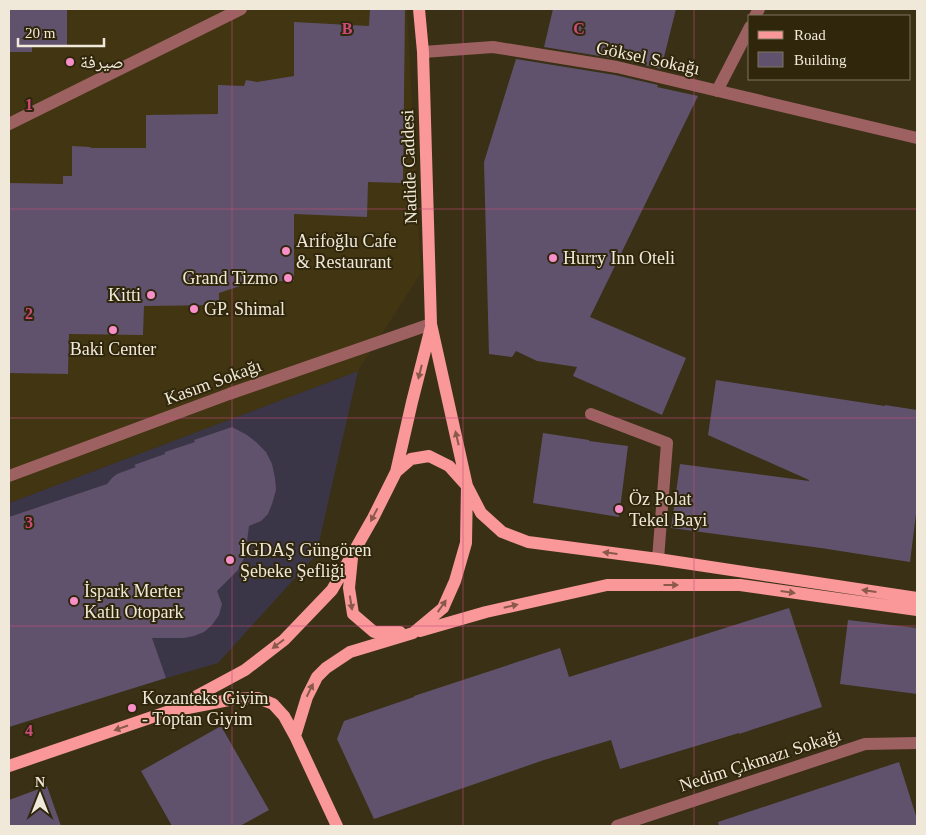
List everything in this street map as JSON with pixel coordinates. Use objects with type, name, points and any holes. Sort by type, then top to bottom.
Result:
[{"type":"main road","name":"Nadide Caddesi","points":[[419,9],[424,52],[432,324]]},
{"type":"main road","points":[[167,712],[245,670],[284,640],[332,590],[373,518],[396,472],[432,324]]},
{"type":"main road","points":[[432,324],[468,486],[481,513],[502,532],[528,542],[658,559],[917,598]]},
{"type":"main road","points":[[352,554],[349,588],[353,614],[374,632],[413,633],[443,608],[456,581],[466,543],[468,486],[449,466],[429,456],[411,459],[396,472]]},
{"type":"main road","points":[[295,736],[307,697],[317,677],[326,668],[350,652],[486,612],[607,585],[740,585],[917,610]]},
{"type":"main road","points":[[9,766],[167,712],[234,699],[258,698],[273,704],[284,716],[337,826]]},
{"type":"street","points":[[9,124],[241,9]]},
{"type":"street","name":"Göksel Sokağı","points":[[717,91],[748,31]]},
{"type":"street","name":"Göksel Sokağı","points":[[424,52],[493,47],[617,67],[917,138]]},
{"type":"street","name":"Kasım Sokağı","points":[[9,476],[229,394],[432,324]]},
{"type":"street","points":[[592,414],[668,443],[658,559]]},
{"type":"street","name":"Nedim Çıkmazı Sokağı","points":[[617,826],[864,744],[917,743]]},
{"type":"shaded area","points":[[9,9],[407,9],[421,273],[358,371],[9,503]]},
{"type":"shaded area","points":[[358,371],[316,555],[218,663],[9,724],[9,503]]},
{"type":"building","points":[[9,9],[67,9],[67,45],[32,45],[32,52],[9,52]]},
{"type":"building","points":[[370,9],[405,9],[403,183],[368,182],[367,217],[294,214],[294,281],[273,281],[271,286],[246,284],[219,293],[219,305],[144,306],[143,335],[69,334],[68,374],[9,373],[9,183],[63,184],[63,176],[72,176],[72,146],[146,148],[146,115],[218,114],[218,85],[244,86],[246,80],[257,82],[294,76],[294,22],[369,26]]},
{"type":"building","points":[[553,9],[676,9],[661,69],[618,59],[544,47]]},
{"type":"building","name":"Hurry Inn Oteli","points":[[516,59],[615,75],[698,96],[590,317],[686,358],[662,415],[573,376],[577,367],[537,361],[516,351],[512,357],[489,354],[484,162]]},
{"type":"building","points":[[716,380],[917,410],[917,506],[910,562],[671,528],[680,464],[809,481],[708,435]]},
{"type":"building","points":[[232,427],[247,435],[266,452],[272,464],[276,490],[268,514],[261,521],[249,526],[245,556],[238,570],[217,591],[222,604],[219,615],[212,625],[204,632],[194,636],[184,638],[152,638],[166,678],[9,727],[9,517],[107,484],[117,474],[136,467],[134,465],[195,442],[194,440]]},
{"type":"building","points":[[543,433],[628,446],[619,517],[533,503]]},
{"type":"building","points":[[789,608],[822,707],[620,769],[611,740],[544,760],[374,819],[337,739],[344,721],[560,648],[569,677]]},
{"type":"building","points":[[848,620],[917,628],[917,694],[840,684]]},
{"type":"building","points":[[221,726],[269,810],[240,826],[172,826],[141,771]]},
{"type":"building","points":[[899,762],[917,819],[917,826],[719,826],[718,822]]},
{"type":"building","points":[[47,786],[61,826],[9,826],[9,800]]},
{"type":"place","name":"صيرفة","points":[[70,62]]},
{"type":"place","name":"Arifoğlu Cafe & Restaurant","points":[[286,251]]},
{"type":"place","name":"Hurry Inn Oteli","points":[[553,258]]},
{"type":"place","name":"Grand Tizmo","points":[[288,278]]},
{"type":"place","name":"Kitti","points":[[151,295]]},
{"type":"place","name":"GP. Shimal","points":[[194,309]]},
{"type":"place","name":"Baki Center","points":[[113,330]]},
{"type":"place","name":"Öz Polat Tekel Bayi","points":[[619,509]]},
{"type":"place","name":"İGDAŞ Güngören Şebeke Şefliği","points":[[230,560]]},
{"type":"place","name":"İspark Merter Katlı Otopark","points":[[74,601]]},
{"type":"place","name":"Kozanteks Giyim - Toptan Giyim","points":[[132,708]]}]
